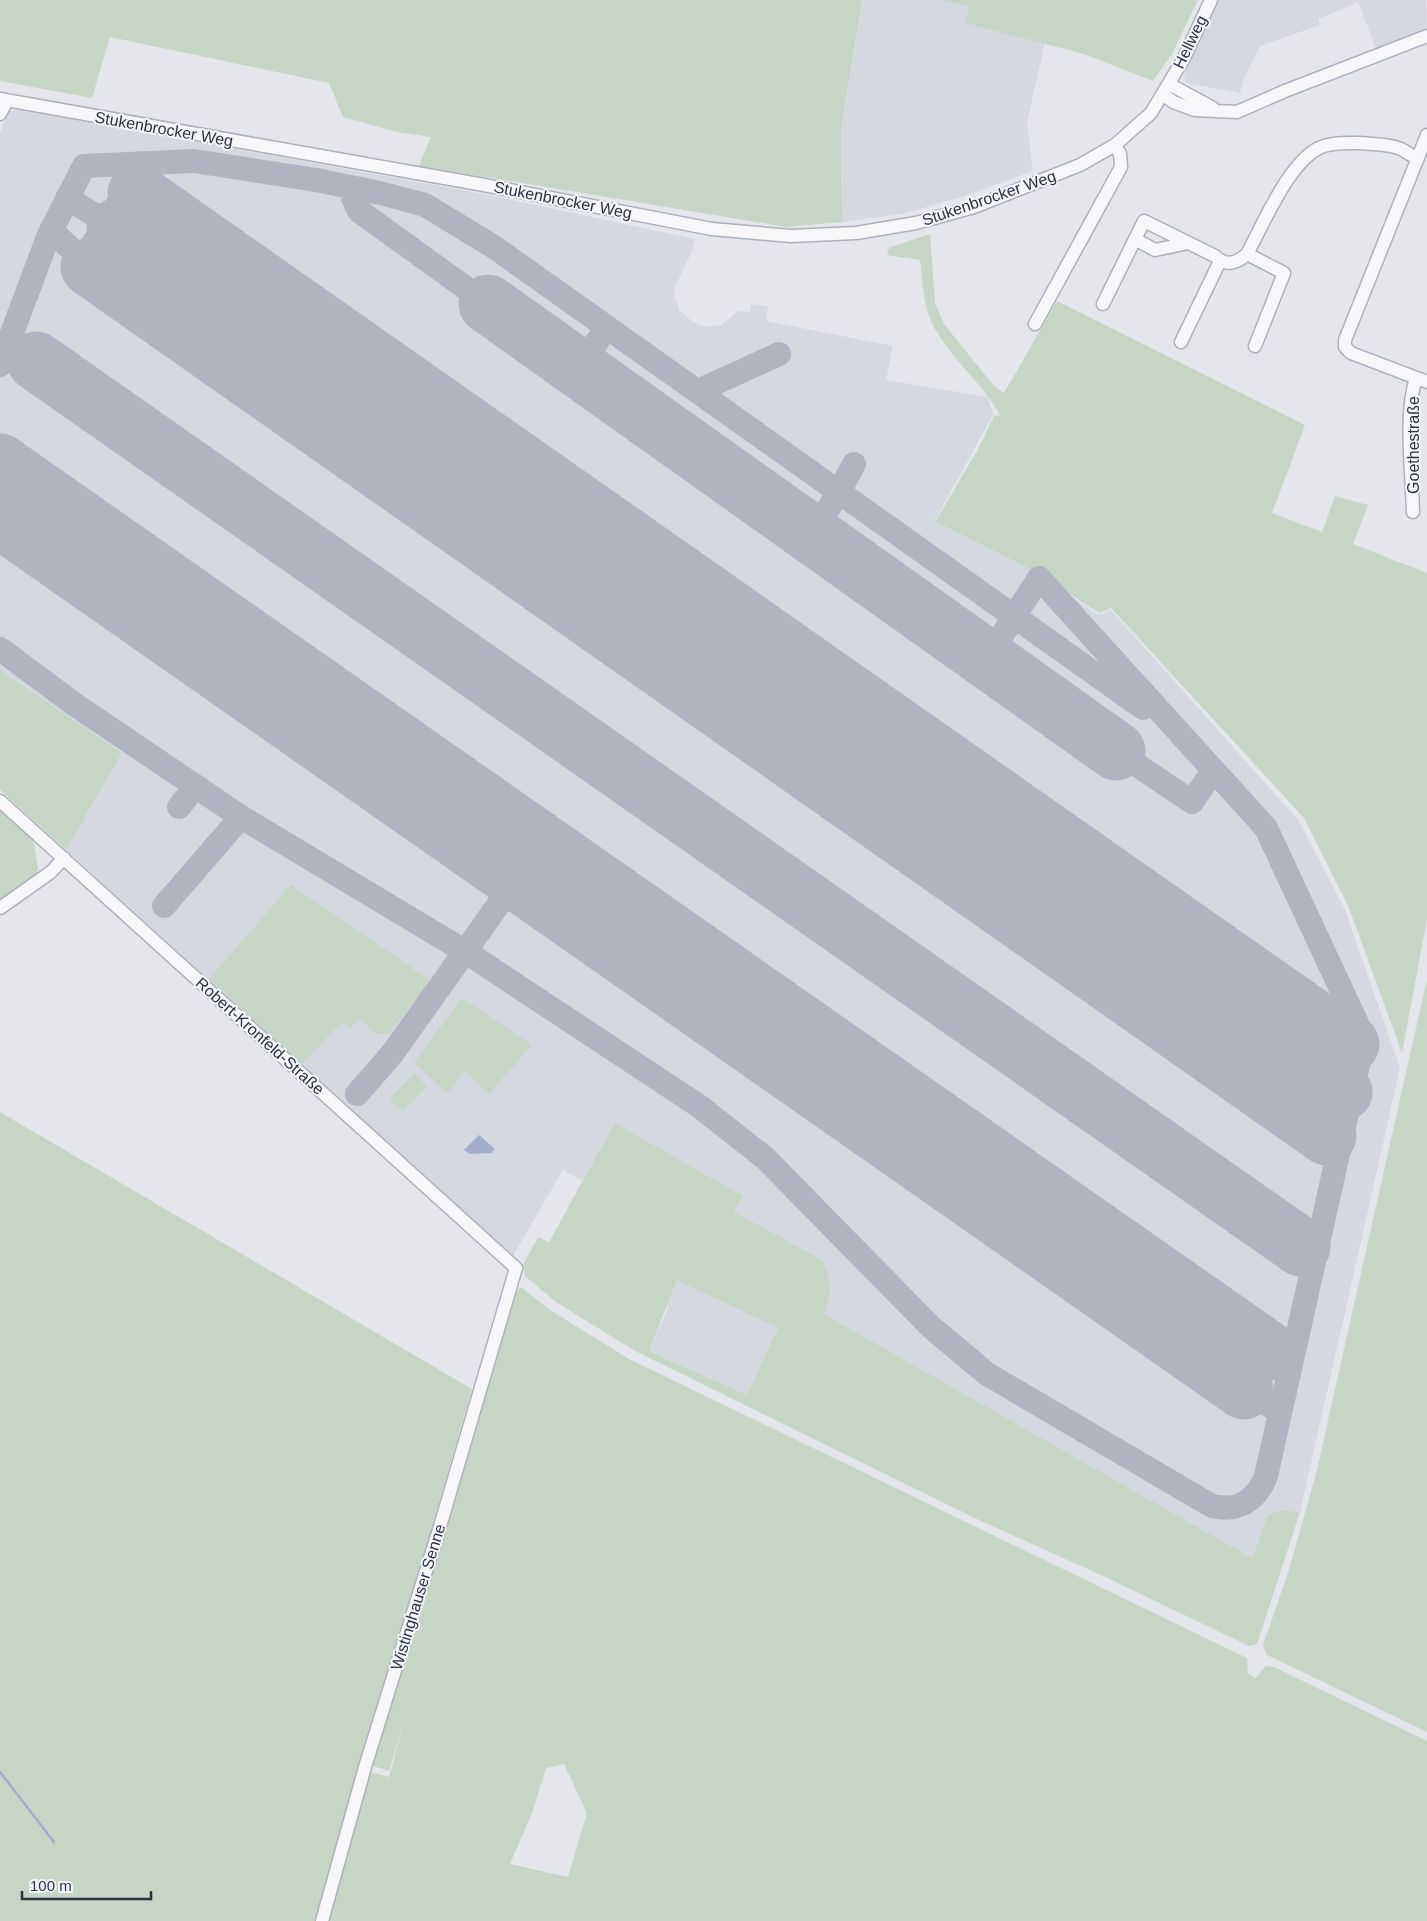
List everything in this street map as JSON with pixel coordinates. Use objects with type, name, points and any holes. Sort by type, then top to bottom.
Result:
[{"type":"street","name":"Hellweg","points":[[1166,89],[1211,0]]},
{"type":"street","points":[[1166,89],[1218,111],[1237,112],[1284,91],[1427,36]]},
{"type":"street","name":"Stukenbrocker Weg","points":[[3,100],[492,187],[685,224],[733,232],[791,236],[856,233],[916,223],[974,207],[1046,180],[1080,165],[1115,145],[1151,113],[1166,89]]},
{"type":"street","points":[[0,114],[3,100]]},
{"type":"street","points":[[1421,380],[1351,353],[1345,347],[1345,340],[1427,135]]},
{"type":"street","points":[[1103,304],[1144,221],[1215,256],[1220,262],[1230,264],[1240,261],[1247,254],[1296,168],[1307,155],[1323,146],[1340,143],[1372,144],[1402,149],[1418,158]]},
{"type":"street","points":[[1035,324],[1121,167],[1120,154],[1115,145]]},
{"type":"street","points":[[1134,239],[1155,250],[1188,243]]},
{"type":"street","points":[[1247,254],[1284,272],[1256,346]]},
{"type":"street","points":[[1181,342],[1220,262]]},
{"type":"street","name":"Goethestraße","points":[[1413,512],[1411,394],[1421,380]]},
{"type":"street","name":"Robert-Kronfeld-Straße","points":[[0,801],[515,1266],[516,1273]]},
{"type":"street","points":[[0,908],[51,872],[64,858]]},
{"type":"street","name":"Wistinghauser Senne","points":[[322,1921],[365,1767],[516,1273]]},
{"type":"shaded area","points":[[862,0],[942,0],[969,5],[966,23],[1045,43],[1027,122],[1033,171],[968,195],[903,214],[842,222],[841,127]]},
{"type":"shaded area","points":[[1219,0],[1426,0],[1427,28],[1376,48],[1358,2],[1318,19],[1320,25],[1260,46],[1243,80],[1240,93],[1186,83],[1184,77],[1187,63]]},
{"type":"shaded area","points":[[18,109],[494,196],[695,239],[692,251],[675,287],[674,295],[680,311],[693,322],[706,327],[721,325],[738,311],[750,312],[751,304],[768,306],[766,321],[893,346],[886,380],[988,397],[993,415],[934,522],[1040,575],[1098,615],[1111,610],[1299,821],[1345,910],[1400,1068],[1300,1512],[1282,1510],[1268,1515],[1252,1558],[824,1314],[778,1328],[747,1395],[649,1351],[668,1308],[667,1303],[677,1280],[562,1219],[582,1181],[563,1170],[513,1256],[66,850],[122,753],[0,670],[0,134],[7,113]]},
{"type":"green space","points":[[0,0],[862,0],[841,127],[842,222],[787,227],[419,166],[431,137],[397,132],[343,117],[329,83],[110,37],[92,98],[0,81]]},
{"type":"green space","points":[[942,0],[1198,0],[1172,54],[1153,81],[1084,54],[965,23],[969,6]]},
{"type":"green space","points":[[930,234],[935,303],[944,324],[994,386],[1004,393],[1057,301],[1305,425],[1272,513],[1322,532],[1335,496],[1368,505],[1353,544],[1427,573],[1427,919],[1402,1053],[1349,908],[1304,818],[1111,608],[1099,613],[1041,575],[935,522],[977,451],[994,416],[1000,415],[982,389],[949,350],[932,324],[927,310],[920,260],[887,255],[889,248]]},
{"type":"green space","points":[[0,670],[122,753],[66,850],[0,790]]},
{"type":"green space","points":[[0,806],[31,836],[38,869],[34,879],[0,903]]},
{"type":"green space","points":[[291,885],[431,981],[389,1033],[376,1034],[360,1019],[350,1028],[342,1022],[302,1064],[209,979]]},
{"type":"green space","points":[[1427,979],[1427,1732],[1267,1655],[1263,1645],[1288,1573],[1316,1474]]},
{"type":"green space","points":[[462,998],[532,1045],[489,1094],[465,1071],[447,1093],[414,1062]]},
{"type":"green space","points":[[414,1073],[427,1086],[403,1112],[389,1099]]},
{"type":"green space","points":[[0,1112],[472,1389],[318,1921],[0,1921]]},
{"type":"green space","points":[[615,1123],[743,1196],[734,1212],[822,1260],[828,1274],[830,1287],[824,1314],[1252,1558],[1268,1515],[1282,1510],[1300,1512],[1257,1644],[1249,1646],[1101,1575],[983,1522],[635,1351],[556,1302],[525,1276],[523,1265],[538,1237],[549,1242]],"holes":[[[677,1280],[778,1328],[747,1395],[649,1351]]]},
{"type":"green space","points":[[521,1287],[550,1310],[629,1359],[1247,1658],[1248,1674],[1256,1678],[1266,1666],[1274,1667],[1427,1741],[1427,1921],[328,1921],[370,1772],[389,1777],[404,1722],[389,1771],[373,1766],[414,1624],[451,1513],[514,1295]],"holes":[[[564,1764],[587,1813],[568,1877],[510,1864],[532,1813],[546,1768]]]},
{"type":"water","points":[[479,1135],[495,1149],[491,1153],[470,1154],[464,1150]]},
{"type":"waterway","points":[[0,1772],[54,1842]]},
{"type":"taxiway","points":[[0,365],[48,237],[84,166],[194,161],[316,180],[380,193],[425,205],[494,247],[1143,708]]},
{"type":"taxiway","points":[[83,260],[128,187],[130,164]]},
{"type":"taxiway","points":[[352,187],[353,198],[359,211],[488,304]]},
{"type":"taxiway","points":[[67,198],[116,228]]},
{"type":"taxiway","points":[[51,230],[90,267]]},
{"type":"taxiway","points":[[579,368],[607,327]]},
{"type":"taxiway","points":[[698,391],[779,354]]},
{"type":"taxiway","points":[[812,534],[839,492],[854,464]]},
{"type":"taxiway","points":[[0,649],[74,704],[241,817],[466,952],[699,1106],[765,1158],[931,1327],[987,1374],[1212,1506],[1238,1506],[1245,1503],[1257,1492],[1266,1476],[1362,1047],[1362,1034],[1266,828],[1039,578],[988,657]]},
{"type":"taxiway","points":[[233,683],[260,645]]},
{"type":"taxiway","points":[[1116,751],[1192,802],[1213,771]]},
{"type":"taxiway","points":[[179,807],[196,786]]},
{"type":"taxiway","points":[[164,906],[241,817]]},
{"type":"taxiway","points":[[357,1094],[392,1054],[516,880]]},
{"type":"taxiway","points":[[1109,982],[1156,908]]},
{"type":"taxiway","points":[[972,1199],[997,1161]]},
{"type":"taxiway","points":[[1269,1351],[1291,1365]]},
{"type":"taxiway","points":[[1244,1390],[1280,1412]]},
{"type":"runway","points":[[137,193],[1350,1044]]},
{"type":"runway","points":[[116,228],[1343,1092]]},
{"type":"runway","points":[[90,267],[1327,1136]]},
{"type":"runway","points":[[488,304],[1116,751]]},
{"type":"runway","points":[[36,361],[1301,1247]]},
{"type":"runway","points":[[0,463],[1269,1351]]},
{"type":"runway","points":[[0,519],[1244,1390]]}]
